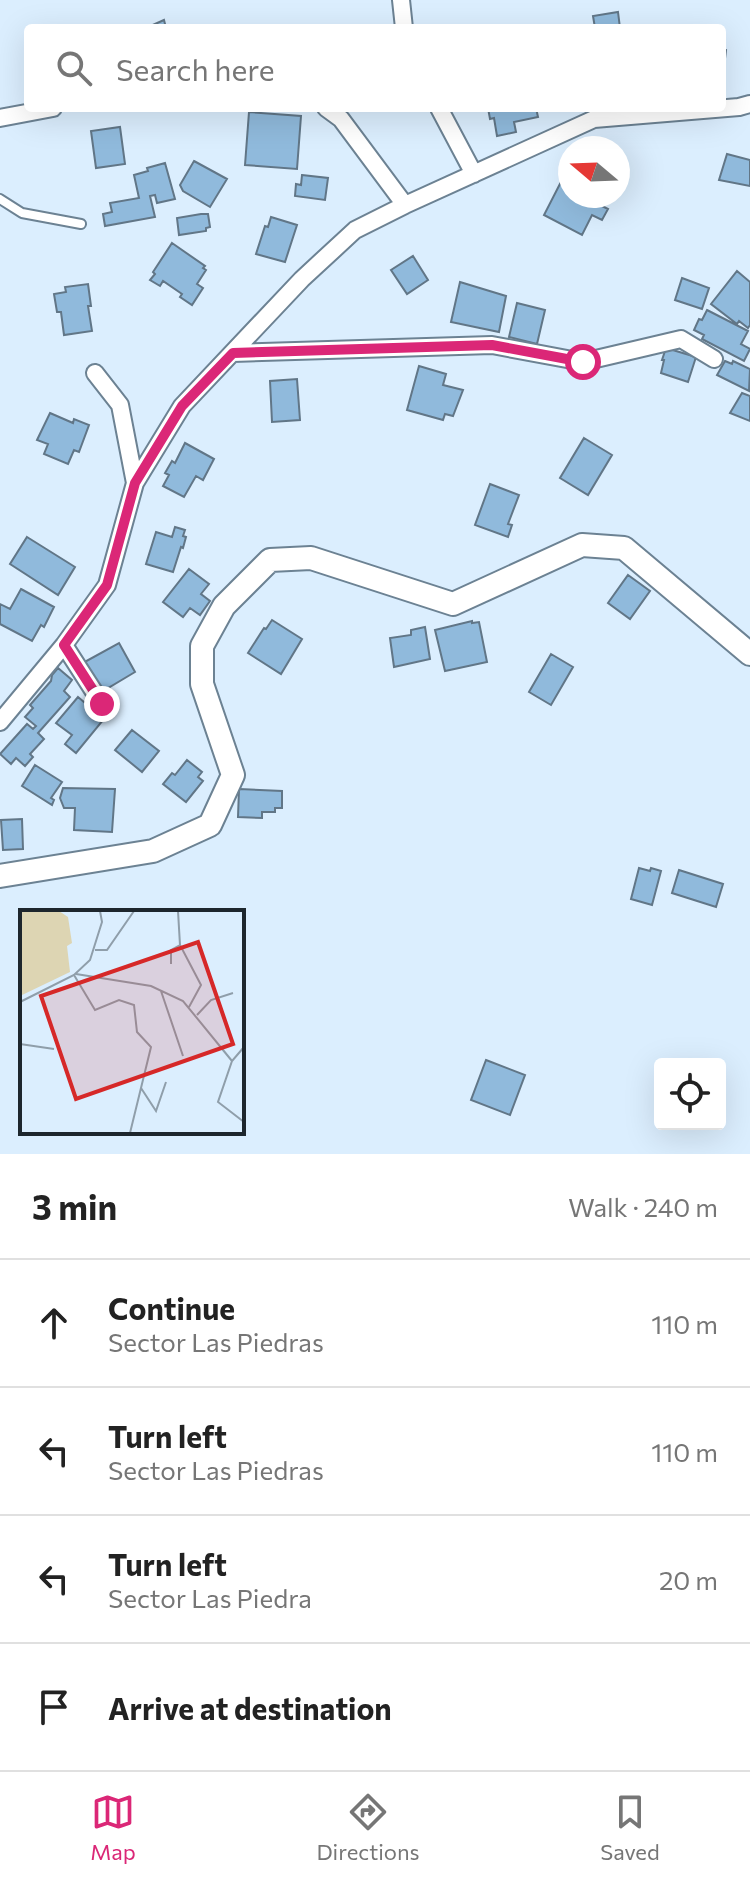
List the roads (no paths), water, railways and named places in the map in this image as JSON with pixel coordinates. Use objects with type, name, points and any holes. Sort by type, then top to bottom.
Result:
[{"type":"street","points":[[401,0],[404,24]]},
{"type":"street","points":[[726,108],[750,104]]},
{"type":"street","points":[[0,118],[32,112]]},
{"type":"street","points":[[331,112],[341,119],[405,205]]},
{"type":"street","points":[[441,112],[474,174]]},
{"type":"street","points":[[0,722],[64,645],[107,585],[135,483],[182,406],[302,279],[355,230],[594,119],[679,112]]},
{"type":"street","points":[[233,353],[492,345],[583,362],[681,339],[714,359]]},
{"type":"street","points":[[95,373],[120,405],[135,483]]},
{"type":"street","points":[[0,876],[153,851],[210,825],[233,775],[202,684],[202,646],[224,606],[270,560],[311,558],[453,604],[582,545],[624,548],[750,654]]},
{"type":"street","points":[[64,645],[102,704]]},
{"type":"lane","points":[[0,199],[22,213],[81,224]]}]
